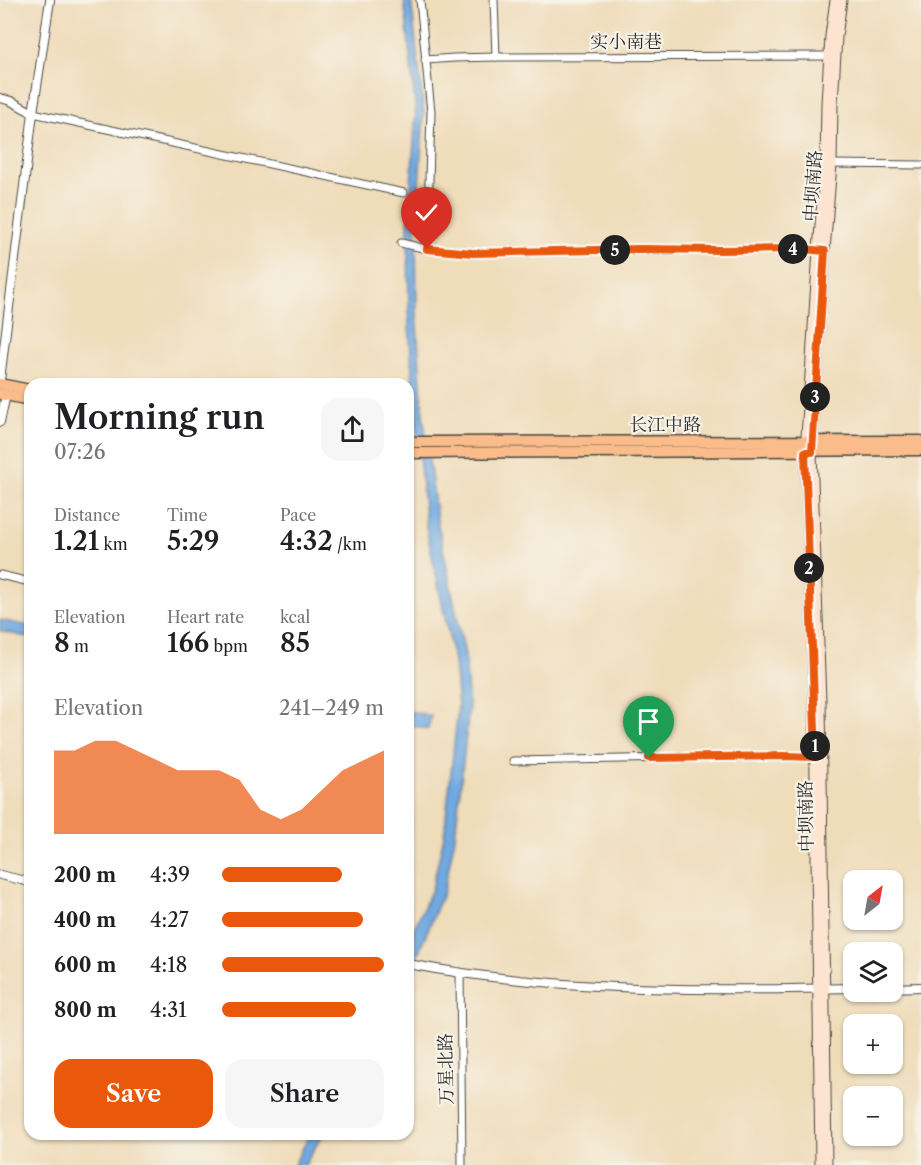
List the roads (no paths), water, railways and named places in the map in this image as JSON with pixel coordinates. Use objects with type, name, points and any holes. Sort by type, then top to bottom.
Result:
[{"type":"main road","name":"中坝南路","points":[[827,1165],[809,447],[828,69],[835,0]]},
{"type":"main road","name":"中坝南路","points":[[820,1165],[821,701],[809,447],[832,164],[837,37],[842,0]]},
{"type":"main road","points":[[0,384],[24,389]]},
{"type":"main road","points":[[3,395],[24,399]]},
{"type":"main road","name":"长江中路","points":[[414,448],[432,453],[809,447],[921,441]]},
{"type":"main road","name":"长江中路","points":[[414,447],[431,442],[921,450]]},
{"type":"street","points":[[0,380],[33,113],[50,0]]},
{"type":"street","points":[[420,0],[431,112],[425,248]]},
{"type":"street","points":[[494,0],[496,57]]},
{"type":"street","points":[[833,103],[825,99],[829,39],[837,37]]},
{"type":"street","name":"实小南巷","points":[[425,60],[496,57],[828,56]]},
{"type":"street","points":[[0,98],[11,100],[33,113],[404,193]]},
{"type":"street","points":[[832,164],[921,165]]},
{"type":"street","points":[[403,243],[425,248],[473,253],[640,249],[825,251]]},
{"type":"street","points":[[0,422],[3,395]]},
{"type":"street","points":[[0,575],[24,581]]},
{"type":"street","points":[[513,761],[816,757]]},
{"type":"street","points":[[0,875],[24,881]]},
{"type":"street","points":[[414,964],[512,979],[626,988],[843,988]]},
{"type":"street","name":"万星北路","points":[[460,972],[462,1165]]},
{"type":"street","points":[[903,988],[921,987]]},
{"type":"water","points":[[404,0],[411,0],[424,112],[416,229],[417,324],[423,414],[437,520],[465,655],[469,707],[455,837],[444,891],[414,964],[414,929],[432,889],[444,836],[458,707],[454,661],[426,527],[415,413],[409,325],[408,228],[416,112]]},
{"type":"water","points":[[0,620],[24,625],[24,637],[0,631]]},
{"type":"water","points":[[414,712],[431,716],[428,729],[414,726]]},
{"type":"water","points":[[307,1140],[320,1140],[305,1165],[294,1165]]}]
